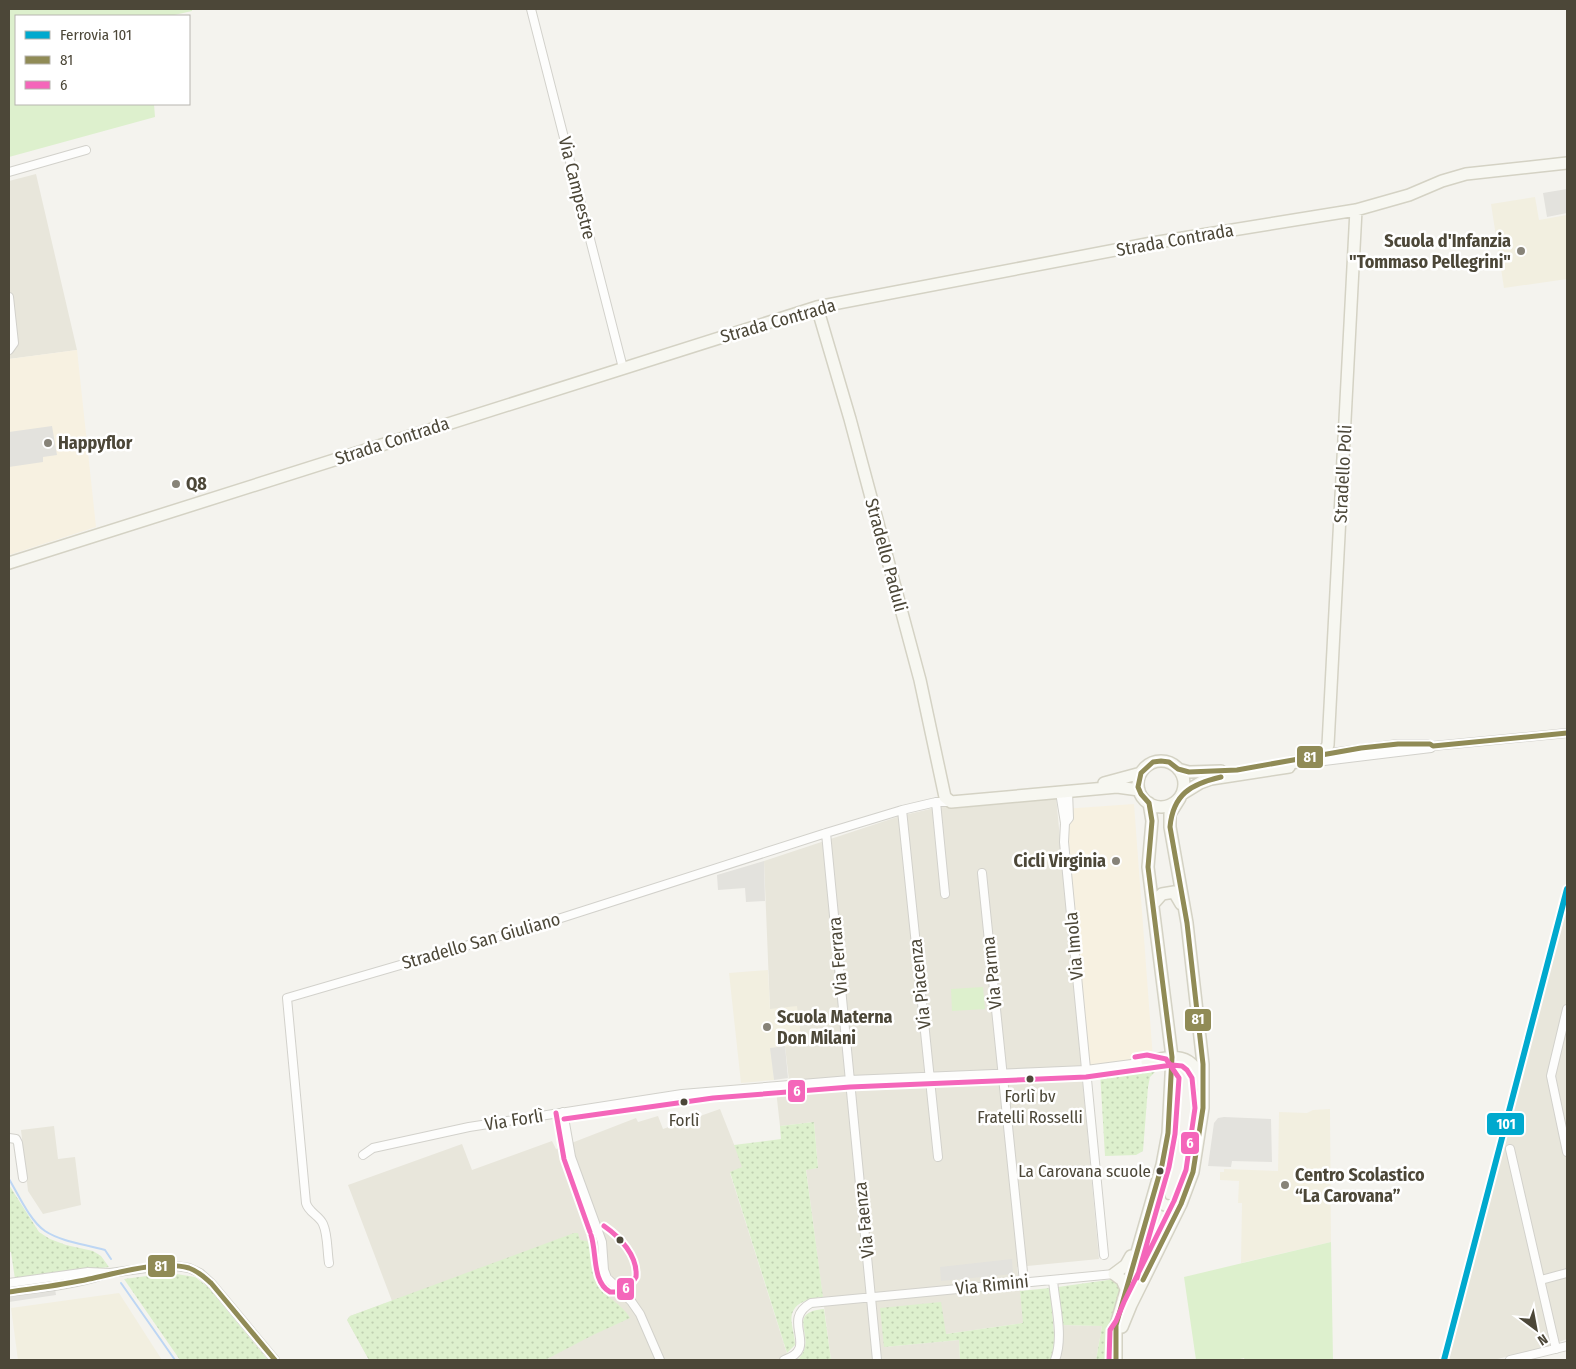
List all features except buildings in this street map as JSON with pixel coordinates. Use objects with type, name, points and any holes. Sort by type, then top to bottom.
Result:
[{"type":"street","name":"Via Campestre","points":[[531,9],[623,368]]},
{"type":"street","points":[[9,172],[86,150]]},
{"type":"street","name":"Strada Contrada","points":[[9,563],[817,307],[1152,243],[1356,210],[1409,195],[1442,181],[1466,174],[1567,162]]},
{"type":"street","name":"Stradello Poli","points":[[1323,754],[1330,738],[1356,210]]},
{"type":"street","points":[[9,297],[14,343],[9,350]]},
{"type":"street","name":"Stradello Paduli","points":[[817,307],[850,419],[920,680],[943,791],[945,797],[951,802]]},
{"type":"street","points":[[1149,803],[1156,806],[1171,804],[1200,783],[1211,779],[1329,759],[1431,748],[1433,746],[1567,733]]},
{"type":"street","points":[[1330,738],[1339,748],[1345,750]]},
{"type":"street","points":[[1181,1204],[1168,1207],[1161,1203],[1158,1196],[1168,1133],[1172,1057],[1148,867],[1152,821],[1149,803],[1139,790],[1141,773],[1146,766],[1153,762],[1161,761],[1169,762],[1178,769],[1189,772],[1237,770],[1361,748],[1398,744],[1430,744],[1433,746]]},
{"type":"street","points":[[1361,748],[1364,751],[1383,749],[1388,752]]},
{"type":"street","points":[[1289,767],[1292,763],[1319,758],[1323,754]]},
{"type":"street","points":[[1117,1333],[1123,1325],[1181,1204],[1193,1172],[1203,1108],[1203,1064],[1187,922],[1170,827],[1170,814],[1181,796],[1184,781],[1178,769]]},
{"type":"street","name":"Stradello San Giuliano","points":[[1069,791],[1141,773]]},
{"type":"street","name":"Stradello San Giuliano","points":[[329,1263],[324,1225],[319,1218],[311,1213],[306,1203],[287,998],[558,919],[902,810],[936,802],[1117,787],[1139,790]]},
{"type":"street","name":"Via Imola","points":[[1069,791],[1064,842],[1104,1255]]},
{"type":"street","points":[[936,802],[945,894]]},
{"type":"street","name":"Via Piacenza","points":[[902,810],[938,1157]]},
{"type":"street","name":"Via Ferrara","points":[[826,833],[850,1080]]},
{"type":"street","name":"Via Parma","points":[[982,873],[1024,1282]]},
{"type":"street","points":[[1154,903],[1162,894],[1174,892],[1180,900],[1187,922]]},
{"type":"street","points":[[1152,1061],[1165,1044],[1161,1000],[1165,996]]},
{"type":"street","points":[[1567,1009],[1551,1076],[1567,1152]]},
{"type":"street","points":[[1152,1061],[1172,1057],[1185,1059],[1193,1065],[1199,1076],[1203,1108]]},
{"type":"street","points":[[1152,1061],[1162,1066],[1172,1079]]},
{"type":"street","name":"Via Forlì","points":[[363,1155],[373,1148],[384,1145],[469,1127],[682,1094],[850,1080],[1086,1070],[1152,1061]]},
{"type":"street","name":"Via Faenza","points":[[850,1080],[877,1360]]},
{"type":"street","points":[[563,1112],[570,1157],[602,1242],[606,1278],[630,1301],[640,1314],[660,1360]]},
{"type":"street","points":[[9,1138],[16,1139],[18,1143],[23,1178]]},
{"type":"street","points":[[1510,1149],[1556,1349]]},
{"type":"street","points":[[1116,1360],[1116,1326],[1160,1174]]},
{"type":"street","points":[[1126,1289],[1122,1280],[1114,1274],[1126,1265],[1130,1259],[1141,1222],[1145,1221]]},
{"type":"street","points":[[9,1283],[88,1272],[110,1272],[169,1265],[189,1268],[200,1273],[211,1283],[275,1360]]},
{"type":"street","points":[[9,1292],[90,1279],[110,1272]]},
{"type":"street","points":[[1541,1280],[1567,1273]]},
{"type":"street","name":"Via Rimini","points":[[784,1360],[794,1356],[800,1348],[797,1319],[801,1310],[811,1303],[1114,1274]]},
{"type":"street","points":[[1052,1280],[1059,1337],[1058,1352],[1055,1360]]},
{"type":"street","points":[[1510,1360],[1567,1346]]},
{"type":"shaded area","points":[[36,174],[77,350],[9,359],[9,181]]},
{"type":"shaded area","points":[[1567,189],[1567,213],[1547,217],[1543,193]]},
{"type":"shaded area","name":"Scuola d'Infanzia \"Tommaso Pellegrini\"","points":[[1535,197],[1539,220],[1567,215],[1567,279],[1504,288],[1491,204]]},
{"type":"shaded area","name":"Happyflor","points":[[77,350],[96,527],[9,555],[9,359]]},
{"type":"shaded area","points":[[52,426],[57,455],[43,457],[43,462],[9,467],[9,432]]},
{"type":"shaded area","points":[[1056,796],[1099,1259],[1017,1267],[1024,1323],[946,1334],[884,1347],[959,1340],[960,1360],[831,1360],[806,1169],[818,1168],[814,1122],[780,1126],[776,1090],[790,1089],[785,1046],[802,1044],[770,1009],[764,861],[900,816],[943,806]]},
{"type":"shaded area","points":[[1134,804],[1153,1059],[1090,1067],[1063,809]]},
{"type":"shaded area","points":[[764,861],[765,901],[746,902],[745,888],[718,890],[717,875]]},
{"type":"shaded area","points":[[1567,904],[1567,1339],[1540,1349],[1493,1360],[1447,1360]]},
{"type":"shaded area","name":"Scuola Materna Don Milani","points":[[768,970],[770,1009],[797,1006],[802,1045],[771,1048],[774,1080],[741,1083],[729,973]]},
{"type":"shaded area","points":[[785,1046],[788,1078],[774,1080],[770,1048]]},
{"type":"shaded area","points":[[720,1109],[743,1167],[730,1173],[789,1360],[369,1360],[347,1320],[350,1316],[392,1301],[348,1185],[462,1144],[472,1170],[552,1141],[556,1149],[636,1118],[638,1122],[658,1116],[663,1129]]},
{"type":"shaded area","name":"Centro Scolastico “La Carovana”","points":[[1330,1109],[1331,1242],[1241,1263],[1242,1203],[1238,1203],[1239,1181],[1220,1180],[1220,1172],[1224,1172],[1224,1169],[1278,1171],[1279,1112],[1307,1113],[1313,1110]]},
{"type":"shaded area","points":[[1218,1118],[1271,1119],[1272,1162],[1232,1161],[1231,1167],[1208,1166],[1214,1123]]},
{"type":"shaded area","points":[[54,1126],[58,1159],[75,1157],[81,1205],[43,1214],[28,1191],[21,1130]]},
{"type":"shaded area","points":[[1012,1259],[1013,1274],[941,1281],[940,1267]]},
{"type":"shaded area","points":[[55,1289],[56,1295],[9,1302],[9,1296]]},
{"type":"shaded area","points":[[119,1293],[162,1360],[18,1360],[11,1308]]},
{"type":"shaded area","points":[[1062,1325],[1102,1326],[1096,1360],[1059,1360],[1063,1341]]},
{"type":"green space","points":[[9,9],[192,9],[192,11],[174,15],[15,15],[15,105],[154,105],[155,117],[9,157]]},
{"type":"green space","points":[[983,987],[985,1009],[952,1011],[951,989]]},
{"type":"green space","points":[[1146,1068],[1155,1072],[1150,1077],[1148,1087],[1143,1151],[1136,1155],[1105,1156],[1100,1072]]},
{"type":"green space","points":[[814,1122],[818,1168],[806,1170],[823,1297],[810,1299],[796,1307],[791,1318],[795,1345],[787,1353],[730,1172],[742,1167],[734,1145],[781,1139],[780,1126]]},
{"type":"green space","points":[[9,1185],[39,1232],[50,1239],[66,1245],[93,1251],[101,1256],[109,1267],[15,1279],[11,1252],[9,1252]]},
{"type":"green space","points":[[578,1233],[580,1240],[587,1241],[589,1245],[595,1280],[598,1286],[630,1318],[545,1360],[369,1360],[347,1320],[350,1316]]},
{"type":"green space","points":[[1331,1242],[1333,1360],[1245,1360],[1244,1358],[1236,1360],[1196,1360],[1184,1277]]},
{"type":"green space","points":[[170,1273],[195,1277],[208,1287],[268,1360],[180,1360],[124,1279]]},
{"type":"green space","points":[[1115,1279],[1122,1286],[1106,1360],[1096,1360],[1102,1326],[1062,1325],[1058,1287]]},
{"type":"green space","points":[[1050,1288],[1055,1345],[1051,1360],[960,1360],[959,1340],[884,1347],[880,1308],[941,1302],[946,1334],[1023,1323],[1020,1291]]},
{"type":"green space","points":[[824,1309],[831,1360],[797,1360],[803,1352],[805,1344],[803,1321],[805,1316],[812,1311]]},
{"type":"waterway","points":[[9,1179],[29,1214],[45,1231],[66,1240],[105,1250],[111,1259]]},
{"type":"waterway","points":[[121,1283],[175,1360]]},
{"type":"rail line","name":"101","points":[[1444,1360],[1567,889]]},
{"type":"transit line","name":"81","points":[[1116,1360],[1116,1325],[1162,1165],[1168,1133],[1172,1057],[1148,867],[1152,821],[1149,803],[1138,787],[1141,773],[1153,762],[1161,761],[1169,762],[1178,769],[1189,772],[1237,770],[1361,748],[1398,744],[1430,744],[1433,746],[1567,733]]},
{"type":"transit line","name":"81","points":[[1143,1280],[1181,1204],[1193,1172],[1203,1108],[1203,1064],[1187,923],[1170,827],[1175,806],[1185,792],[1201,783],[1221,777]]},
{"type":"transit line","name":"6","points":[[1135,1057],[1147,1055],[1166,1059],[1179,1078],[1175,1134],[1169,1167],[1137,1278]]},
{"type":"transit line","name":"6","points":[[564,1119],[713,1098],[850,1087],[1086,1077],[1172,1065],[1182,1066],[1192,1078],[1195,1108],[1186,1170],[1174,1201],[1110,1330],[1109,1360]]},
{"type":"transit line","name":"6","points":[[556,1113],[564,1159],[590,1232]]},
{"type":"transit line","name":"6","points":[[591,1235],[600,1281],[610,1292],[626,1289],[636,1277],[634,1262],[622,1241],[604,1226]]},
{"type":"transit line","name":"81","points":[[9,1292],[69,1283],[152,1266],[189,1268],[198,1272],[211,1283],[275,1360]]},
{"type":"place","name":"Scuola d'Infanzia \"Tommaso Pellegrini\"","points":[[1521,251]]},
{"type":"place","name":"Happyflor","points":[[48,443]]},
{"type":"place","name":"Q8","points":[[176,484]]},
{"type":"place","name":"Cicli Virginia","points":[[1116,861]]},
{"type":"place","name":"Scuola Materna Don Milani","points":[[767,1027]]},
{"type":"place","name":"Forlì bv Fratelli Rosselli","points":[[1030,1079]]},
{"type":"place","name":"Forlì","points":[[684,1102]]},
{"type":"place","name":"La Carovana scuole","points":[[1160,1171]]},
{"type":"place","name":"Centro Scolastico “La Carovana”","points":[[1285,1185]]}]
